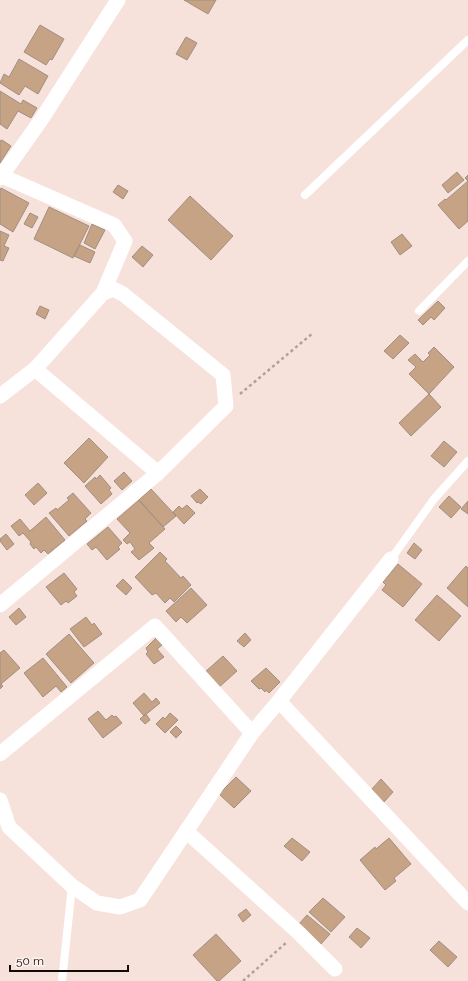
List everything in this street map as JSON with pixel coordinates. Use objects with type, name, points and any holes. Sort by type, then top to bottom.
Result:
[{"type":"street","points":[[0,396],[35,369],[103,293],[125,241],[114,225],[1,177],[118,0]]},
{"type":"street","points":[[0,605],[158,473],[226,406],[223,375],[123,294],[113,289],[103,293]]},
{"type":"street","points":[[35,369],[158,473]]},
{"type":"street","points":[[0,800],[9,827],[72,886],[97,903],[120,906],[140,900],[252,733],[280,701],[391,559]]},
{"type":"street","points":[[0,754],[155,626],[252,733]]},
{"type":"street","points":[[280,701],[468,903]]},
{"type":"street","points":[[186,831],[298,932],[335,969]]},
{"type":"lane","points":[[305,195],[468,40]]},
{"type":"lane","points":[[419,311],[468,261]]},
{"type":"lane","points":[[391,559],[434,499],[468,461]]},
{"type":"lane","points":[[62,981],[72,886]]},
{"type":"path","points":[[226,406],[313,333]]},
{"type":"path","points":[[243,981],[298,932]]},
{"type":"building","points":[[184,0],[216,0],[208,14]]},
{"type":"building","points":[[40,25],[64,39],[52,60],[50,59],[46,65],[24,52]]},
{"type":"building","points":[[186,37],[197,43],[187,60],[176,54]]},
{"type":"building","points":[[19,59],[48,76],[38,94],[25,86],[19,95],[0,83],[4,74],[9,77]]},
{"type":"building","points":[[0,91],[21,104],[23,100],[37,108],[31,118],[18,111],[7,129],[0,124]]},
{"type":"building","points":[[2,140],[11,146],[0,163],[0,141]]},
{"type":"building","points":[[457,172],[464,180],[448,193],[442,185]]},
{"type":"building","points":[[468,181],[468,221],[459,229],[438,205]]},
{"type":"building","points":[[118,185],[128,191],[123,199],[113,192]]},
{"type":"building","points":[[1,188],[29,203],[13,232],[0,224]]},
{"type":"building","points":[[190,196],[233,236],[211,260],[168,220]]},
{"type":"building","points":[[49,207],[89,226],[73,258],[34,239]]},
{"type":"building","points":[[30,213],[38,217],[32,228],[24,224]]},
{"type":"building","points":[[92,224],[105,230],[95,249],[84,243]]},
{"type":"building","points":[[0,231],[9,235],[4,246],[9,248],[3,261],[0,260]]},
{"type":"building","points":[[402,234],[412,246],[400,255],[391,242]]},
{"type":"building","points":[[80,245],[95,252],[90,263],[74,256]]},
{"type":"building","points":[[142,246],[153,255],[143,267],[132,257]]},
{"type":"building","points":[[438,301],[445,308],[434,320],[431,317],[423,325],[418,320]]},
{"type":"building","points":[[40,306],[49,310],[45,319],[36,314]]},
{"type":"building","points":[[400,335],[409,343],[393,359],[384,351]]},
{"type":"building","points":[[434,347],[454,367],[429,394],[409,374],[416,367],[408,360],[415,354],[423,362],[430,355],[428,353]]},
{"type":"building","points":[[429,394],[441,407],[411,436],[399,423]]},
{"type":"building","points":[[89,438],[108,457],[84,483],[64,463]]},
{"type":"building","points":[[444,441],[457,452],[444,467],[431,456]]},
{"type":"building","points":[[124,472],[132,481],[122,490],[114,481]]},
{"type":"building","points":[[100,475],[111,488],[109,490],[112,494],[101,504],[85,486],[95,477],[96,479]]},
{"type":"building","points":[[38,483],[47,493],[34,505],[25,495]]},
{"type":"building","points":[[151,489],[176,516],[163,527],[139,500]]},
{"type":"building","points":[[200,489],[208,497],[201,504],[198,502],[197,503],[191,496]]},
{"type":"building","points":[[73,493],[91,513],[85,519],[87,521],[69,536],[49,513],[56,508],[57,510],[69,500],[67,498]]},
{"type":"building","points":[[449,496],[461,507],[451,518],[439,507]]},
{"type":"building","points":[[139,500],[165,529],[149,543],[154,548],[139,560],[131,552],[135,549],[130,542],[127,544],[123,540],[130,533],[117,519]]},
{"type":"building","points":[[468,501],[468,514],[461,509]]},
{"type":"building","points":[[187,505],[195,513],[184,524],[173,512],[179,506],[182,509]]},
{"type":"building","points":[[46,517],[65,540],[48,554],[44,550],[41,553],[36,547],[34,549],[30,544],[31,542],[23,533],[19,536],[11,526],[20,519],[30,531]]},
{"type":"building","points":[[108,527],[122,543],[118,547],[120,549],[107,560],[96,547],[92,550],[87,544]]},
{"type":"building","points":[[6,534],[14,544],[7,550],[0,541],[0,539]]},
{"type":"building","points":[[414,543],[422,550],[415,559],[407,553]]},
{"type":"building","points":[[160,552],[167,559],[165,561],[181,578],[183,576],[191,585],[174,602],[170,598],[165,603],[156,593],[152,595],[135,577]]},
{"type":"building","points":[[398,564],[422,584],[403,607],[382,590],[386,585],[383,582]]},
{"type":"building","points":[[466,566],[468,568],[468,607],[447,588]]},
{"type":"building","points":[[64,573],[77,589],[74,592],[77,596],[68,603],[66,601],[61,605],[46,587]]},
{"type":"building","points":[[123,579],[132,588],[126,595],[116,586]]},
{"type":"building","points":[[191,588],[207,605],[187,623],[181,617],[176,622],[166,611]]},
{"type":"building","points":[[437,595],[461,616],[439,641],[415,620]]},
{"type":"building","points":[[19,608],[26,617],[16,625],[9,617]]},
{"type":"building","points":[[86,617],[92,625],[94,623],[102,634],[84,647],[70,629]]},
{"type":"building","points":[[245,633],[251,640],[244,647],[237,641]]},
{"type":"building","points":[[69,634],[94,663],[71,683],[46,654]]},
{"type":"building","points":[[156,638],[162,645],[157,649],[164,657],[154,664],[146,654],[148,652],[146,648]]},
{"type":"building","points":[[4,650],[20,668],[1,684],[3,686],[0,689],[0,653]]},
{"type":"building","points":[[223,656],[237,671],[217,689],[205,672]]},
{"type":"building","points":[[43,658],[67,687],[61,692],[56,686],[43,697],[24,673]]},
{"type":"building","points":[[266,668],[280,682],[269,693],[266,690],[265,692],[261,688],[259,689],[251,681]]},
{"type":"building","points":[[144,693],[152,702],[156,698],[160,703],[144,716],[133,703]]},
{"type":"building","points":[[98,711],[106,720],[112,715],[114,717],[116,716],[122,723],[103,738],[88,719]]},
{"type":"building","points":[[170,713],[178,720],[165,733],[156,724],[163,717],[165,719]]},
{"type":"building","points":[[146,714],[150,720],[145,724],[140,719]]},
{"type":"building","points":[[176,726],[182,732],[176,738],[170,732]]},
{"type":"building","points":[[236,777],[251,791],[234,808],[219,794]]},
{"type":"building","points":[[381,779],[393,792],[384,802],[371,790]]},
{"type":"building","points":[[292,838],[310,852],[302,861],[284,846]]},
{"type":"building","points":[[389,838],[411,864],[394,878],[396,881],[385,890],[360,860],[375,847],[376,849]]},
{"type":"building","points":[[323,898],[345,917],[331,932],[309,912]]},
{"type":"building","points":[[246,909],[251,915],[243,922],[238,915]]},
{"type":"building","points":[[307,915],[330,934],[320,945],[299,924]]},
{"type":"building","points":[[357,928],[370,938],[361,948],[349,937]]},
{"type":"building","points":[[216,934],[241,961],[219,981],[217,981],[193,955]]},
{"type":"building","points":[[439,941],[457,957],[448,967],[430,950]]}]
